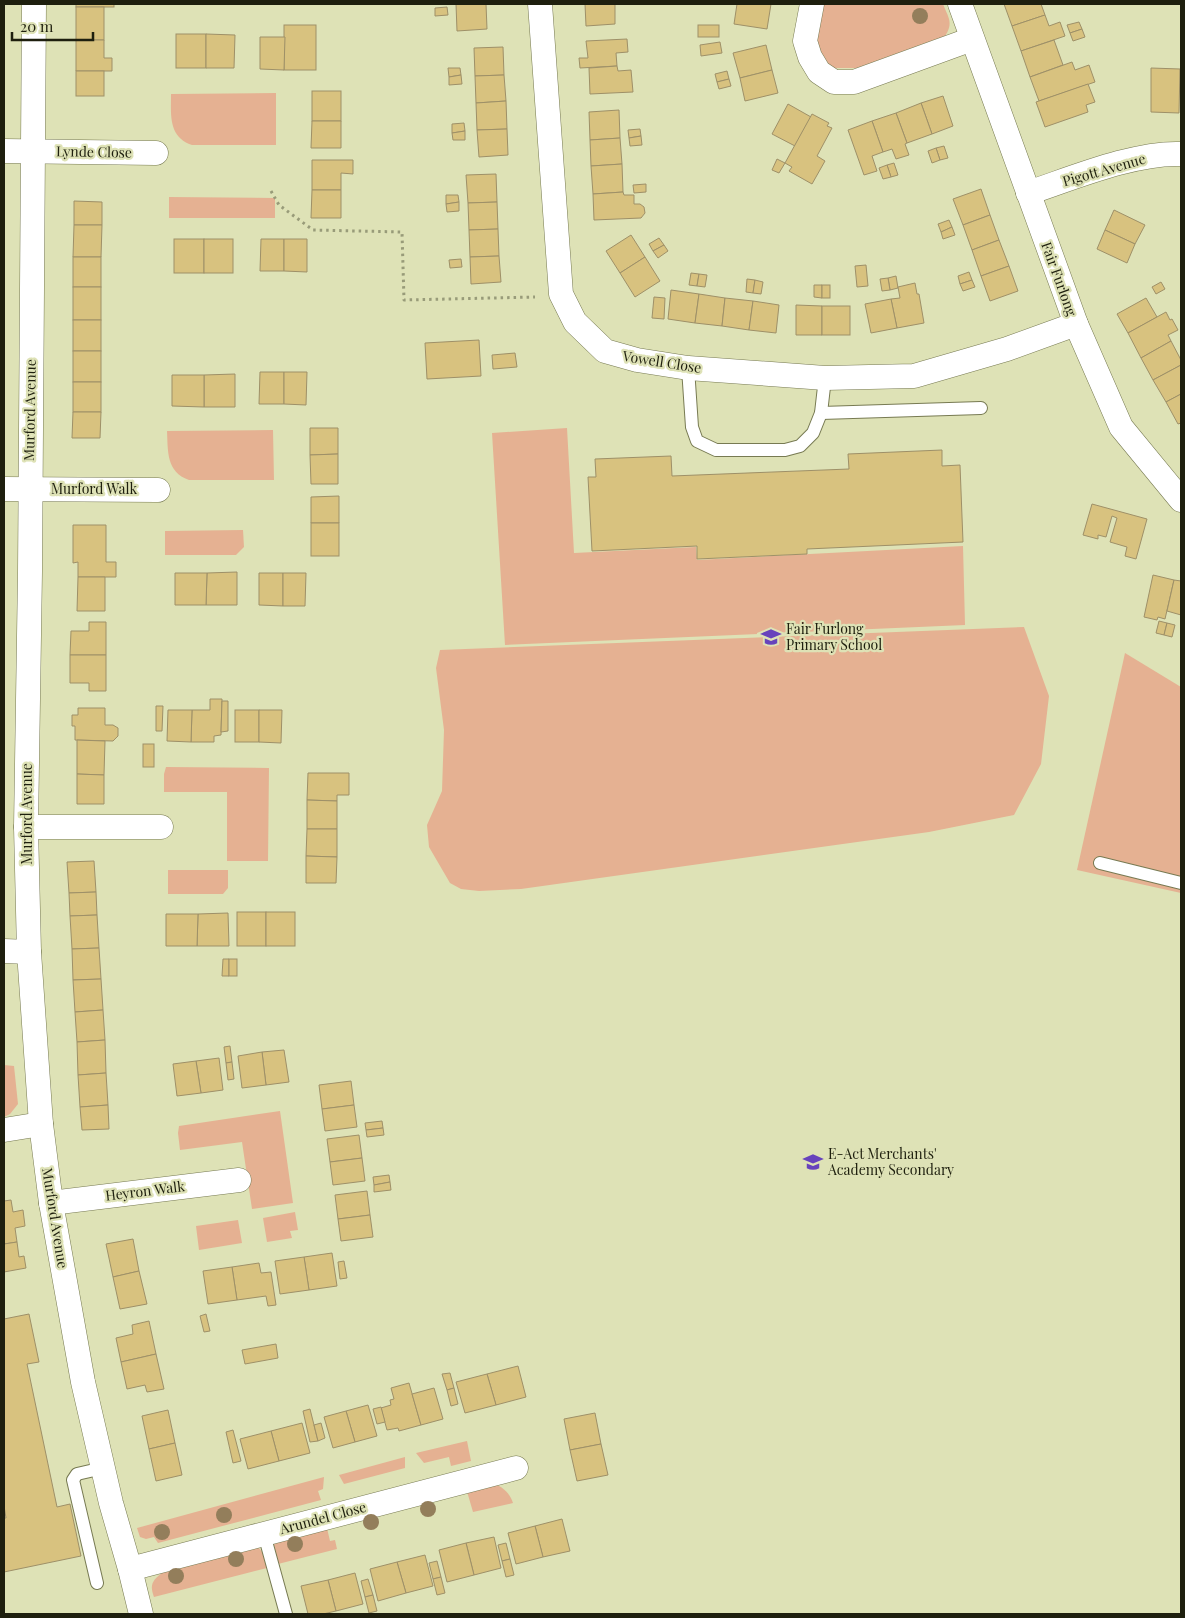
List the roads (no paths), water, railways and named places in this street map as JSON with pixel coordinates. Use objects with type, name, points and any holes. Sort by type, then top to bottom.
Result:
[{"type":"street","name":"Murford Avenue","points":[[34,4],[26,828],[29,952],[41,1124],[51,1203],[83,1382],[140,1614]]},
{"type":"street","name":"Vowell Close","points":[[540,4],[561,294],[575,322],[605,351],[637,360],[688,368],[825,378],[914,376],[1007,349],[1076,324]]},
{"type":"street","points":[[812,4],[805,41],[810,57],[819,72],[834,82],[854,82],[972,39]]},
{"type":"street","name":"Fair Furlong","points":[[960,4],[1076,324],[1120,427],[1181,500]]},
{"type":"street","name":"Lynde Close","points":[[4,151],[156,153]]},
{"type":"street","name":"Pigott Avenue","points":[[1028,193],[1120,163],[1169,153],[1181,154]]},
{"type":"street","name":"Murford Walk","points":[[4,489],[158,490]]},
{"type":"street","points":[[26,828],[161,827]]},
{"type":"street","points":[[4,951],[29,952]]},
{"type":"street","points":[[4,1130],[41,1124]]},
{"type":"street","name":"Heyron Walk","points":[[51,1203],[239,1180]]},
{"type":"street","name":"Arundel Close","points":[[130,1569],[516,1468]]},
{"type":"lane","points":[[688,368],[692,427],[697,441],[716,450],[785,450],[800,446],[813,433],[822,413],[825,378]]},
{"type":"lane","points":[[822,413],[981,408]]},
{"type":"lane","points":[[1100,864],[1181,883]]},
{"type":"lane","points":[[97,1583],[73,1480],[77,1474],[103,1468]]},
{"type":"lane","points":[[264,1534],[286,1614]]},
{"type":"place","name":"Fair Furlong Primary School","points":[[771,637]]},
{"type":"place","name":"E-Act Merchants' Academy Secondary","points":[[813,1162]]}]
